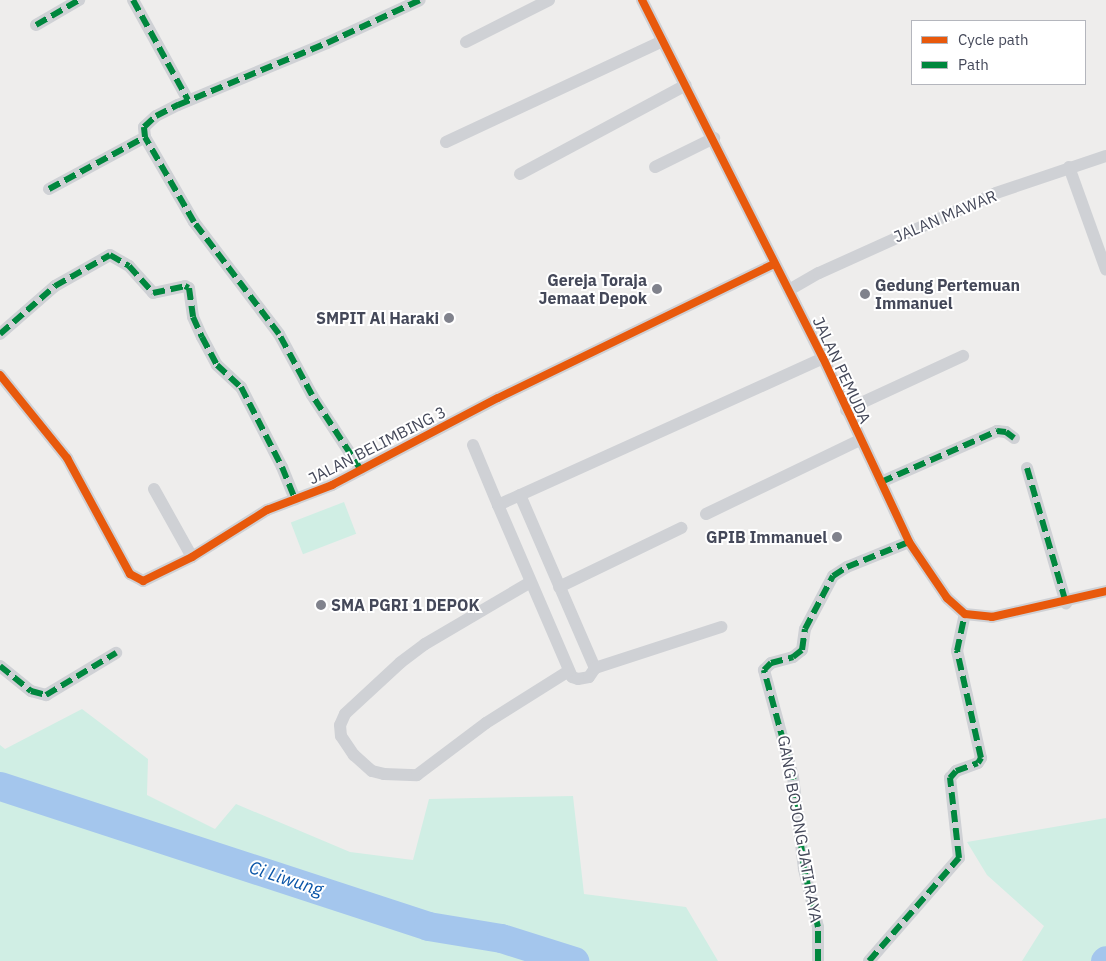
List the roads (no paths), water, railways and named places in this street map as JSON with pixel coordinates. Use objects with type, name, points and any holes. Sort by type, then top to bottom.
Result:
[{"type":"street","points":[[36,24],[79,0]]},
{"type":"street","points":[[133,0],[188,100]]},
{"type":"street","points":[[361,470],[312,395],[280,334],[211,247],[145,138],[144,128],[150,120],[188,100],[327,43],[420,0]]},
{"type":"street","points":[[466,42],[549,0]]},
{"type":"street","name":"JALAN PEMUDA","points":[[642,0],[714,138],[774,264],[823,358],[909,542],[947,598],[965,614]]},
{"type":"street","points":[[446,142],[663,41]]},
{"type":"street","points":[[520,174],[686,85]]},
{"type":"street","points":[[49,188],[145,138]]},
{"type":"street","points":[[655,167],[714,138]]},
{"type":"street","name":"JALAN MAWAR","points":[[789,290],[895,237],[996,193],[1106,156]]},
{"type":"street","points":[[1069,167],[1106,270]]},
{"type":"street","points":[[0,334],[55,286],[110,255],[129,266],[153,293],[185,286],[190,288],[193,317],[202,337],[217,365],[241,387],[282,467],[295,499]]},
{"type":"street","name":"JALAN BELIMBING 3","points":[[0,376],[67,458],[133,578],[149,580],[192,558],[249,519],[361,470],[498,398],[774,264]]},
{"type":"street","points":[[846,410],[963,356]]},
{"type":"street","points":[[498,505],[823,358]]},
{"type":"street","points":[[881,482],[997,431],[1006,432],[1014,438]]},
{"type":"street","points":[[706,514],[860,440]]},
{"type":"street","points":[[473,445],[567,672],[578,679],[589,677],[594,668],[721,627]]},
{"type":"street","points":[[1027,468],[1066,603]]},
{"type":"street","points":[[154,489],[192,558]]},
{"type":"street","points":[[520,495],[594,668]]},
{"type":"street","points":[[559,587],[681,528]]},
{"type":"street","name":"GANG BOJONG JATI RAYA","points":[[818,961],[818,927],[804,869],[793,777],[764,670],[771,663],[793,657],[802,650],[805,629],[833,576],[847,567],[909,542]]},
{"type":"street","points":[[529,583],[425,644],[400,663],[345,714],[340,725],[341,736],[354,755],[372,771],[384,774],[417,775],[486,723],[567,672]]},
{"type":"street","points":[[869,961],[959,858],[960,850],[950,794],[950,778],[956,771],[978,763],[981,758],[957,651],[965,614],[1007,615],[1066,603],[1106,591]]},
{"type":"street","points":[[0,666],[32,691],[46,695],[116,653]]},
{"type":"waterway","name":"Ci Liwung","points":[[0,786],[428,926],[501,938],[574,961]]},
{"type":"place","name":"Gereja Toraja Jemaat Depok","points":[[657,289]]},
{"type":"place","name":"Gedung Pertemuan Immanuel","points":[[865,294]]},
{"type":"place","name":"SMPIT Al Haraki","points":[[449,318]]},
{"type":"place","name":"GPIB Immanuel","points":[[837,537]]},
{"type":"place","name":"SMA PGRI 1 DEPOK","points":[[321,605]]}]
